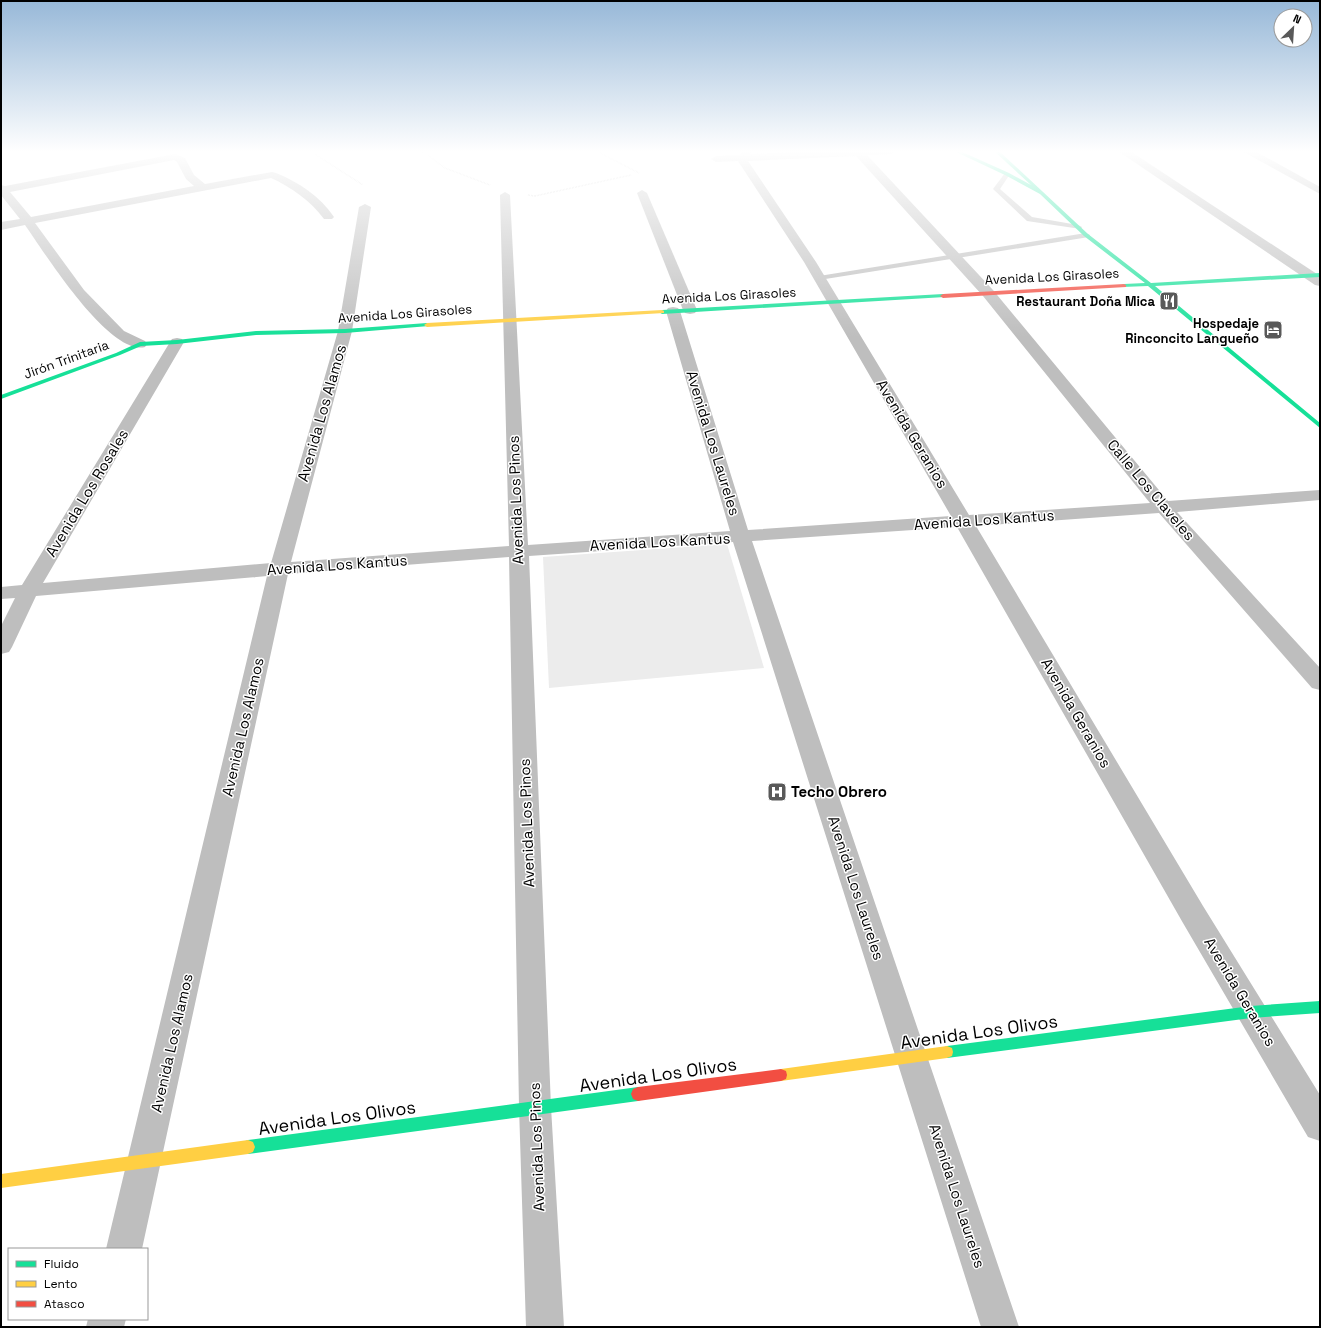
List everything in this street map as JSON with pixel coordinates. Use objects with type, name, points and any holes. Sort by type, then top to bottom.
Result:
[{"type":"main road","points":[[1063,213],[1086,235],[1149,284],[1320,426]]},
{"type":"main road","name":"Avenida Los Girasoles","points":[[140,344],[177,342],[256,333],[345,331],[509,320],[1149,284],[1317,278]]},
{"type":"main road","name":"Jirón Trinitaria","points":[[1,397],[118,354],[140,344]]},
{"type":"main road","name":"Avenida Los Olivos","points":[[1,1181],[535,1107],[1251,1012],[1320,1007]]},
{"type":"street","points":[[21,213],[79,293],[119,334],[140,344]]},
{"type":"street","points":[[1,226],[73,213]]},
{"type":"street","points":[[326,213],[328,217]]},
{"type":"street","name":"Avenida Los Alamos","points":[[124,1248],[279,569],[345,331],[362,213]]},
{"type":"street","name":"Avenida Los Pinos","points":[[506,213],[519,551],[535,1107],[545,1327]]},
{"type":"street","name":"Avenida Los Laureles","points":[[649,213],[682,311],[741,537],[1000,1327]]},
{"type":"street","name":"Avenida Geranios","points":[[780,213],[965,521],[1251,1012],[1320,1125]]},
{"type":"street","name":"Calle Los Claveles","points":[[915,213],[988,293],[1164,508],[1320,682]]},
{"type":"street","points":[[1217,213],[1317,278]]},
{"type":"street","name":"Avenida Los Rosales","points":[[1,647],[30,590],[177,342]]},
{"type":"street","name":"Avenida Los Kantus","points":[[1,593],[279,569],[519,551],[1164,508],[1320,495]]},
{"type":"lane","points":[[1023,213],[1030,219],[1078,227]]},
{"type":"lane","points":[[819,278],[1086,235]]},
{"type":"shaded area","points":[[727,544],[764,668],[549,688],[543,557]]},
{"type":"traffic: fast","points":[[1063,213],[1086,235],[1149,284],[1320,426]]},
{"type":"traffic: fast","points":[[1124,286],[1320,275]]},
{"type":"traffic: fast","points":[[662,312],[943,296]]},
{"type":"traffic: fast","points":[[1,397],[118,354],[140,344],[177,342],[256,333],[345,331],[427,325]]},
{"type":"traffic: fast","points":[[947,1052],[1251,1012],[1320,1007]]},
{"type":"traffic: fast","points":[[248,1147],[638,1094]]},
{"type":"traffic: slow","points":[[427,325],[662,312]]},
{"type":"traffic: slow","points":[[781,1075],[947,1052]]},
{"type":"traffic: slow","points":[[1,1181],[248,1147]]},
{"type":"traffic: jam","points":[[943,296],[1124,286]]},
{"type":"traffic: jam","points":[[638,1094],[781,1075]]},
{"type":"place","name":"Restaurant Doña Mica","points":[[1169,301]]},
{"type":"place","name":"Hospedaje Rinconcito Langueño","points":[[1273,330]]},
{"type":"place","name":"Techo Obrero","points":[[777,792]]}]
